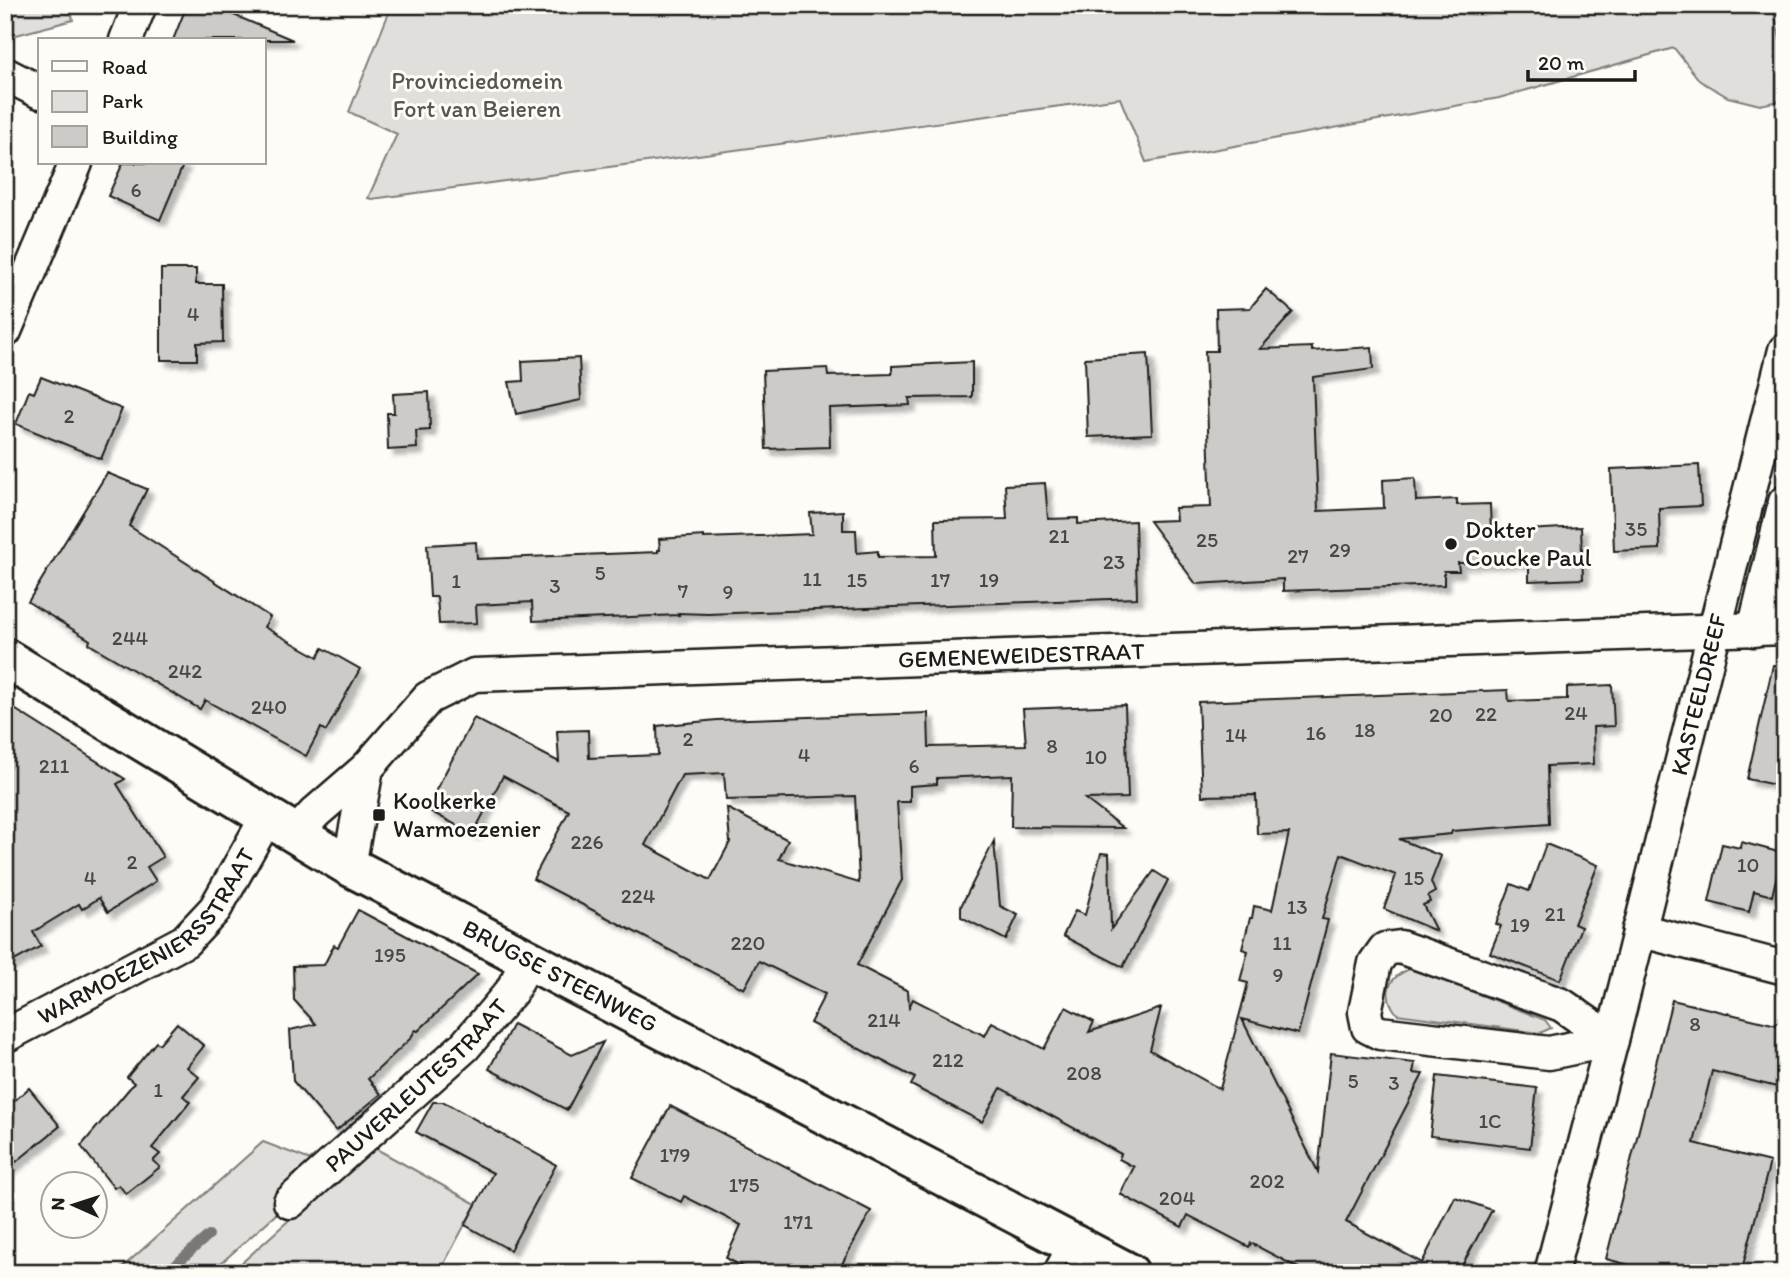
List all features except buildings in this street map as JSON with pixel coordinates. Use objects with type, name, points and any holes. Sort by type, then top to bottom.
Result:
[{"type":"main road","name":"BRUGSE STEENWEG","points":[[5,658],[349,866],[529,958],[1060,1257],[1129,1273]]},
{"type":"street","points":[[127,38],[140,5]]},
{"type":"street","points":[[5,74],[38,91]]},
{"type":"street","points":[[5,331],[76,164]]},
{"type":"street","name":"KASTEELDREEF","points":[[1551,1273],[1785,350]]},
{"type":"street","name":"KASTEELDREEF","points":[[1754,630],[1785,502]]},
{"type":"street","points":[[1754,630],[1785,628]]},
{"type":"street","name":"GEMENEWEIDESTRAAT","points":[[281,825],[315,813],[367,768],[428,698],[474,675],[1754,630]]},
{"type":"street","points":[[349,866],[367,768]]},
{"type":"street","name":"WARMOEZENIERSSTRAAT","points":[[5,1036],[185,941],[215,909],[281,825]]},
{"type":"street","points":[[1639,930],[1785,968]]},
{"type":"street","points":[[1400,947],[1562,1005],[1612,1040],[1549,1053],[1380,1033],[1368,1027],[1365,1012],[1375,963],[1385,949],[1400,947]]},
{"type":"street","name":"PAUVERLEUTESTRAAT","points":[[290,1202],[464,1046],[511,992],[529,958]]},
{"type":"green space","points":[[5,5],[70,5],[73,20],[5,38]]},
{"type":"green space","name":"Provinciedomein Fort van Beieren","points":[[392,5],[1772,5],[1785,59],[1785,100],[1760,105],[1728,97],[1700,81],[1674,48],[1499,98],[1146,162],[1120,98],[372,199],[368,198],[397,134],[349,112]]},
{"type":"green space","points":[[1412,968],[1545,1020],[1551,1028],[1540,1033],[1397,1014],[1388,993],[1392,981]]},
{"type":"green space","points":[[263,1142],[329,1167],[210,1273],[116,1273]]},
{"type":"green space","points":[[371,1146],[476,1204],[439,1273],[239,1273],[236,1268]]},
{"type":"waterway","points":[[166,1273],[209,1235]]},
{"type":"place","name":"Dokter Coucke Paul","points":[[1451,544]]},
{"type":"place","name":"Koolkerke Warmoezenier","points":[[379,815]]}]
